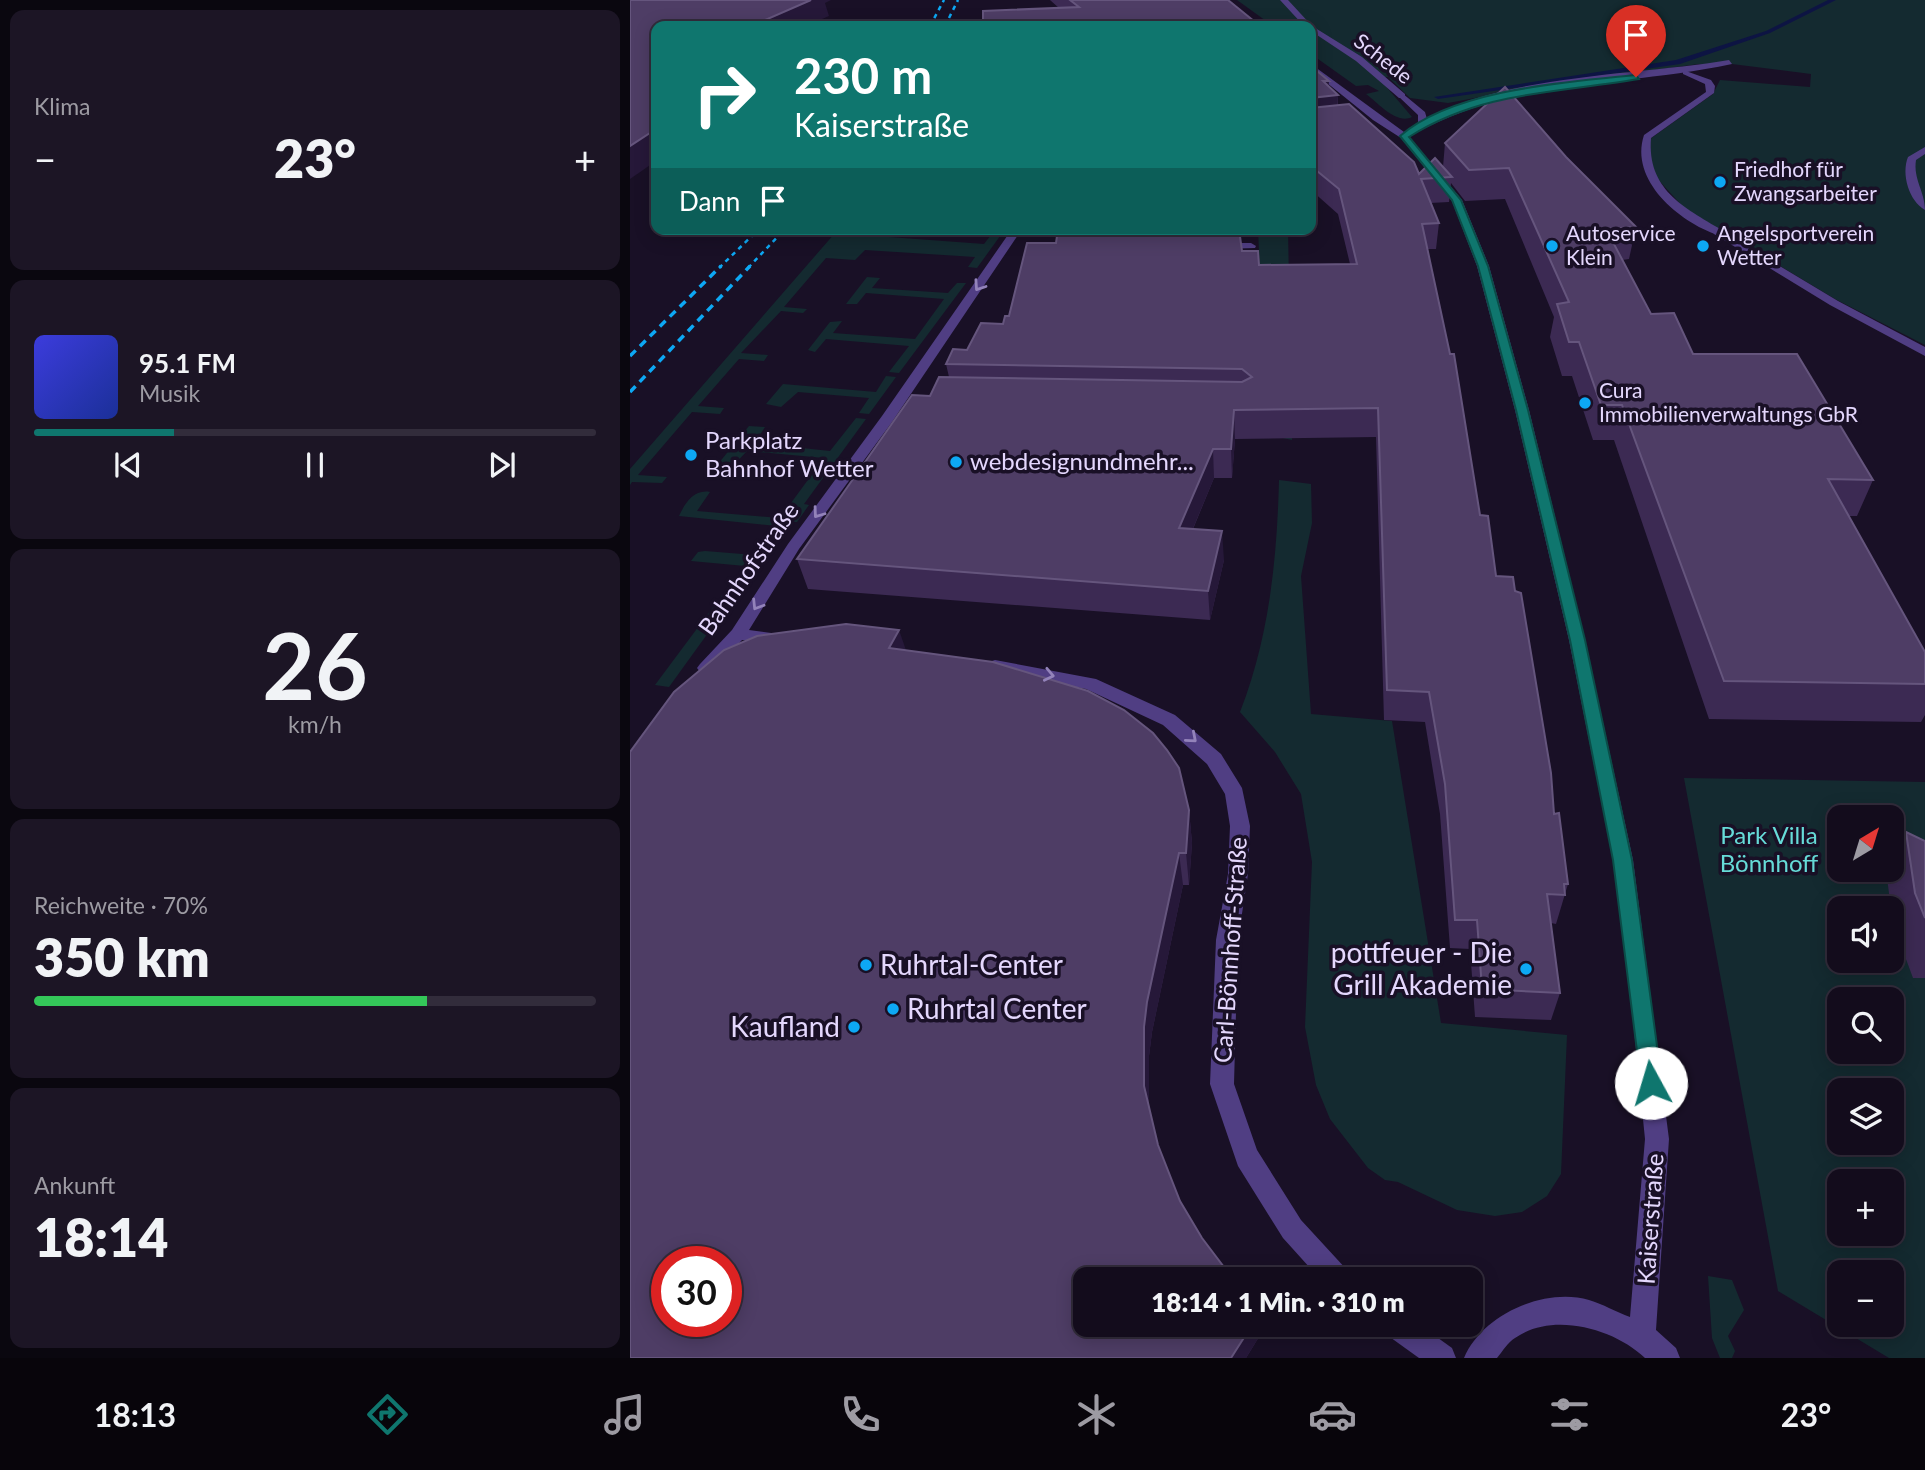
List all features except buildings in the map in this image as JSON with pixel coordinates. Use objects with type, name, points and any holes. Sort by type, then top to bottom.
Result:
[{"type":"street","name":"Schede","points":[[1284,0],[1302,21]]},
{"type":"street","name":"Schede","points":[[1316,31],[1359,59],[1402,96],[1422,114],[1423,124]]},
{"type":"street","points":[[1404,136],[1423,124],[1464,106],[1499,96],[1561,85],[1686,72],[1730,62]]},
{"type":"street","name":"Kaiserstraße","points":[[1316,70],[1376,118],[1404,136],[1457,200],[1483,266],[1562,574],[1623,860],[1643,1000],[1657,1139],[1642,1336]]},
{"type":"street","points":[[1686,72],[1708,82],[1711,86],[1710,93],[1647,137],[1643,155],[1654,183],[1674,205],[1835,303],[1925,352]]},
{"type":"street","points":[[1365,120],[1376,118]]},
{"type":"street","points":[[1925,150],[1911,159],[1908,169],[1916,195],[1925,207]]},
{"type":"street","name":"Bahnhofstraße","points":[[696,679],[738,634],[793,547],[908,398],[1009,250],[1015,235]]},
{"type":"street","points":[[1204,246],[1251,246]]},
{"type":"street","points":[[738,634],[803,642]]},
{"type":"street","name":"Carl-Bönnhoff-Straße","points":[[972,663],[1090,683],[1169,720],[1214,759],[1235,793],[1240,826],[1238,874],[1227,940],[1222,1084],[1247,1157],[1292,1229],[1327,1267]]},
{"type":"street","points":[[1478,1358],[1506,1327],[1550,1311],[1587,1313],[1642,1336],[1666,1358]]},
{"type":"street","points":[[1413,1337],[1442,1358]]},
{"type":"green space","points":[[1237,0],[1925,0],[1925,345],[1835,299],[1685,209],[1654,175],[1648,150],[1650,139],[1713,94],[1720,80],[1810,87],[1811,74],[1732,64],[1699,64],[1556,83],[1448,103],[1410,98],[1388,77],[1378,77],[1412,117],[1406,119],[1394,116],[1366,94],[1379,91],[1368,85],[1356,86],[1316,58],[1316,21],[1266,21]]},
{"type":"green space","points":[[833,235],[984,244],[991,235],[1001,235],[977,268],[968,267],[975,257],[865,250],[855,260],[826,258],[784,307],[807,309],[803,313],[781,311],[741,353],[768,355],[764,361],[739,359],[698,406],[724,408],[720,414],[692,412],[638,475],[667,477],[662,483],[632,482],[630,485],[630,469]]},
{"type":"green space","points":[[1258,235],[1288,235],[1292,440],[1260,433],[1261,297]]},
{"type":"green space","points":[[867,277],[880,278],[872,288],[948,293],[957,283],[966,283],[899,373],[889,372],[909,346],[826,339],[815,352],[808,350],[830,322],[842,321],[833,333],[915,339],[944,299],[866,293],[857,304],[846,304]]},
{"type":"green space","points":[[886,376],[896,377],[869,414],[859,413],[869,398],[798,392],[781,407],[766,404],[783,384],[876,392]]},
{"type":"green space","points":[[856,418],[866,419],[804,504],[809,505],[797,522],[792,522],[787,527],[679,516],[691,498],[699,493],[710,492],[697,511],[780,518],[824,458],[747,451],[730,469],[718,464],[749,426],[765,427],[755,443],[830,451]]},
{"type":"green space","points":[[1279,480],[1311,484],[1312,523],[1301,576],[1311,714],[1392,721],[1441,1023],[1567,1035],[1561,1174],[1547,1196],[1522,1212],[1495,1216],[1457,1210],[1398,1182],[1385,1180],[1368,1168],[1330,1119],[1316,1085],[1305,1027],[1312,862],[1301,794],[1275,752],[1240,712],[1258,656],[1270,598]]},
{"type":"green space","points":[[698,552],[767,556],[756,567],[691,561]]},
{"type":"green space","points":[[734,579],[747,579],[669,687],[655,685]]},
{"type":"green space","name":"Park Villa Bönnhoff","points":[[1684,778],[1925,782],[1925,1358],[1889,1358],[1854,1337],[1904,1337],[1904,1260],[1827,1260],[1827,1321],[1778,1291]]},
{"type":"green space","points":[[1708,1276],[1732,1280],[1744,1310],[1728,1336],[1735,1351],[1732,1358],[1720,1358],[1712,1338]]},
{"type":"waterway","points":[[1438,97],[1677,62],[1768,32],[1833,0]]},
{"type":"railway","points":[[933,21],[944,0]]},
{"type":"railway","points":[[948,21],[958,0]]},
{"type":"railway","points":[[719,268],[753,235]]},
{"type":"railway","points":[[748,268],[779,235]]},
{"type":"railway","points":[[630,356],[721,266]]},
{"type":"railway","points":[[630,392],[750,266]]},
{"type":"place","name":"Friedhof für Zwangsarbeiter","points":[[1720,182]]},
{"type":"place","name":"Autoservice Klein","points":[[1552,246]]},
{"type":"place","name":"Angelsportverein Wetter","points":[[1703,246]]},
{"type":"place","name":"Cura Immobilienverwaltungs GbR","points":[[1585,403]]},
{"type":"place","name":"Parkplatz Bahnhof Wetter","points":[[691,455]]},
{"type":"place","name":"webdesignundmehr...","points":[[956,462]]},
{"type":"place","name":"Ruhrtal-Center","points":[[866,965]]},
{"type":"place","name":"pottfeuer - Die Grill Akademie","points":[[1526,969]]},
{"type":"place","name":"Ruhrtal Center","points":[[893,1009]]},
{"type":"place","name":"Kaufland","points":[[854,1027]]},
{"type":"route","points":[[1636,77],[1561,85],[1499,96],[1464,106],[1415,128],[1404,136],[1457,200],[1483,266],[1522,410],[1577,640],[1623,860],[1643,1000],[1651,1083]]}]
